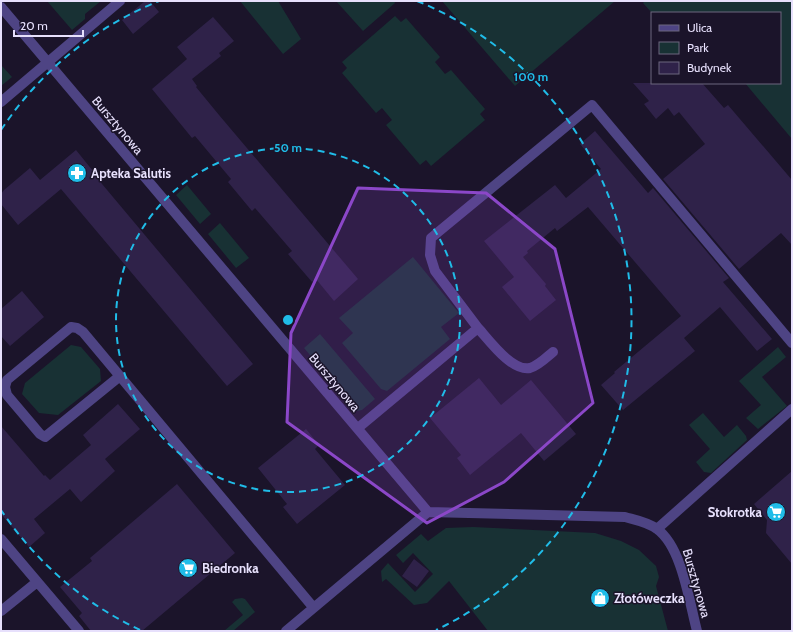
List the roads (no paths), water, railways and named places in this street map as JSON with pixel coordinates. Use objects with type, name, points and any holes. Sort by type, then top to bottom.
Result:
[{"type":"street","points":[[1,102],[47,61],[120,1]]},
{"type":"street","name":"Bursztynowa","points":[[1,7],[428,512],[625,517],[657,529],[671,544],[676,553],[697,631]]},
{"type":"street","points":[[553,352],[532,368],[525,369],[511,363],[478,328],[435,271],[430,255],[431,238],[592,105],[792,343]]},
{"type":"street","points":[[120,376],[45,437],[35,430],[7,395],[5,387],[7,380],[71,328],[77,328],[83,332],[120,376],[313,607]]},
{"type":"street","points":[[358,428],[478,328]]},
{"type":"street","points":[[657,529],[792,409]]},
{"type":"street","points":[[286,631],[428,512]]},
{"type":"street","points":[[1,539],[79,631]]},
{"type":"street","points":[[1,611],[37,582]]},
{"type":"place","name":"Apteka Salutis","points":[[77,173]]},
{"type":"place","name":"Stokrotka","points":[[776,512]]},
{"type":"place","name":"Biedronka","points":[[188,568]]},
{"type":"place","name":"Złotóweczka","points":[[600,598]]}]
